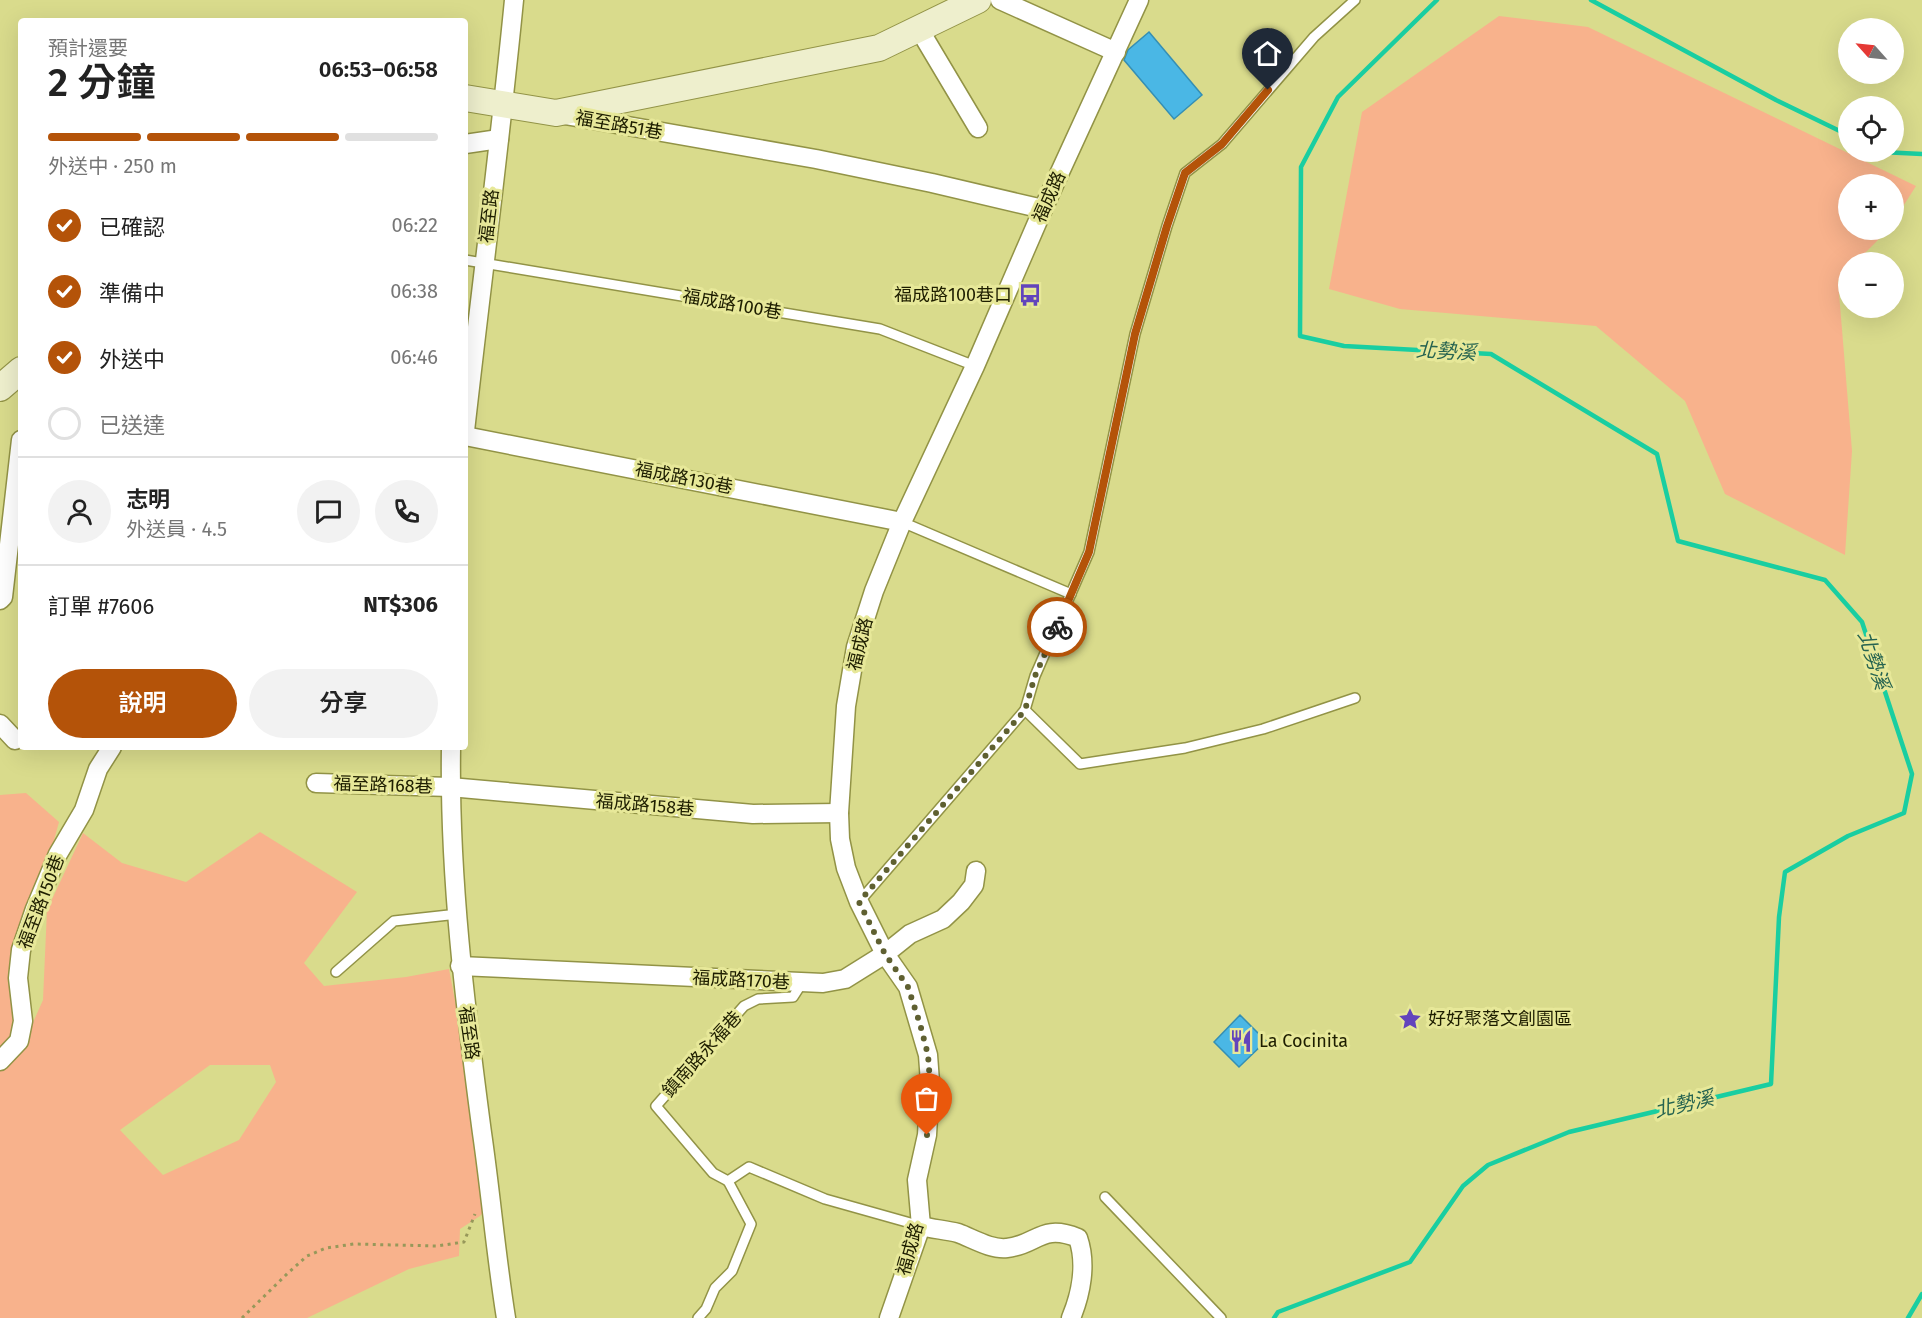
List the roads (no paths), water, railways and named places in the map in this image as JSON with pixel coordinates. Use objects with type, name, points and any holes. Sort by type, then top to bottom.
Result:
[{"type":"street","name":"福至路","points":[[468,376],[474,261],[499,139],[514,0]]},
{"type":"street","name":"福至路51巷","points":[[556,113],[879,48],[978,0]]},
{"type":"street","points":[[1000,0],[1116,52]]},
{"type":"street","name":"福成路","points":[[889,1318],[921,1226],[918,1180],[927,1135],[930,1082],[928,1055],[908,987],[885,954],[859,902],[846,868],[840,839],[839,813],[846,706],[856,647],[874,591],[902,522],[975,366],[1043,209],[1139,0]]},
{"type":"street","points":[[919,29],[978,128]]},
{"type":"street","points":[[468,99],[556,113]]},
{"type":"street","name":"福至路51巷","points":[[556,113],[816,159],[1043,209]]},
{"type":"street","points":[[468,144],[499,139]]},
{"type":"street","points":[[0,388],[18,373]]},
{"type":"street","name":"福成路130巷","points":[[468,435],[902,522]]},
{"type":"street","points":[[0,600],[3,597],[18,466]]},
{"type":"street","points":[[0,724],[15,740]]},
{"type":"street","name":"福至路150巷","points":[[0,1061],[19,1041],[23,1021],[18,978],[21,950],[35,909],[58,854],[84,810],[98,769],[110,750]]},
{"type":"street","name":"福至路","points":[[451,750],[450,787],[460,966],[506,1318]]},
{"type":"street","name":"福至路168巷","points":[[316,783],[450,787]]},
{"type":"street","name":"福成路158巷","points":[[450,787],[753,814],[839,813]]},
{"type":"street","name":"福成路170巷","points":[[460,966],[802,983],[823,983],[845,979],[885,954],[910,934],[943,919],[974,885],[976,871]]},
{"type":"street","points":[[921,1226],[956,1233],[1006,1249],[1043,1234],[1066,1233],[1078,1238],[1082,1248],[1083,1268],[1071,1318]]},
{"type":"lane","points":[[859,902],[1025,710],[1035,676],[1089,552],[1135,334],[1185,173],[1222,144],[1314,37],[1355,0]]},
{"type":"lane","name":"福成路100巷","points":[[474,261],[880,329],[975,366]]},
{"type":"lane","points":[[902,522],[1071,594]]},
{"type":"lane","points":[[1025,710],[1080,764],[1185,748],[1263,729],[1355,698]]},
{"type":"lane","points":[[336,972],[394,921],[458,914]]},
{"type":"lane","name":"鎮南路永福巷","points":[[728,1181],[713,1173],[656,1106],[744,1006],[758,999],[793,997],[802,983]]},
{"type":"lane","points":[[698,1318],[706,1309],[715,1288],[732,1271],[750,1224],[728,1181],[749,1167],[825,1199],[921,1226]]},
{"type":"lane","points":[[1105,1197],[1221,1318]]},
{"type":"waterway","name":"北勢溪","points":[[1274,1318],[1278,1312],[1410,1262],[1463,1186],[1488,1165],[1569,1132],[1771,1084],[1779,917],[1785,872],[1848,836],[1904,813],[1912,774],[1862,622],[1825,580],[1678,541],[1657,454],[1491,354],[1344,346],[1300,336],[1301,167],[1338,97],[1437,0]]},
{"type":"waterway","name":"北勢溪","points":[[1591,0],[1776,100],[1838,130]]},
{"type":"waterway","name":"北勢溪","points":[[1904,153],[1922,154]]},
{"type":"waterway","points":[[1908,1318],[1922,1294]]},
{"type":"place","name":"福成路100巷口","points":[[1030,295]]},
{"type":"place","name":"好好聚落文創園區","points":[[1410,1019]]},
{"type":"place","name":"La Cocinita","points":[[1241,1041]]}]
